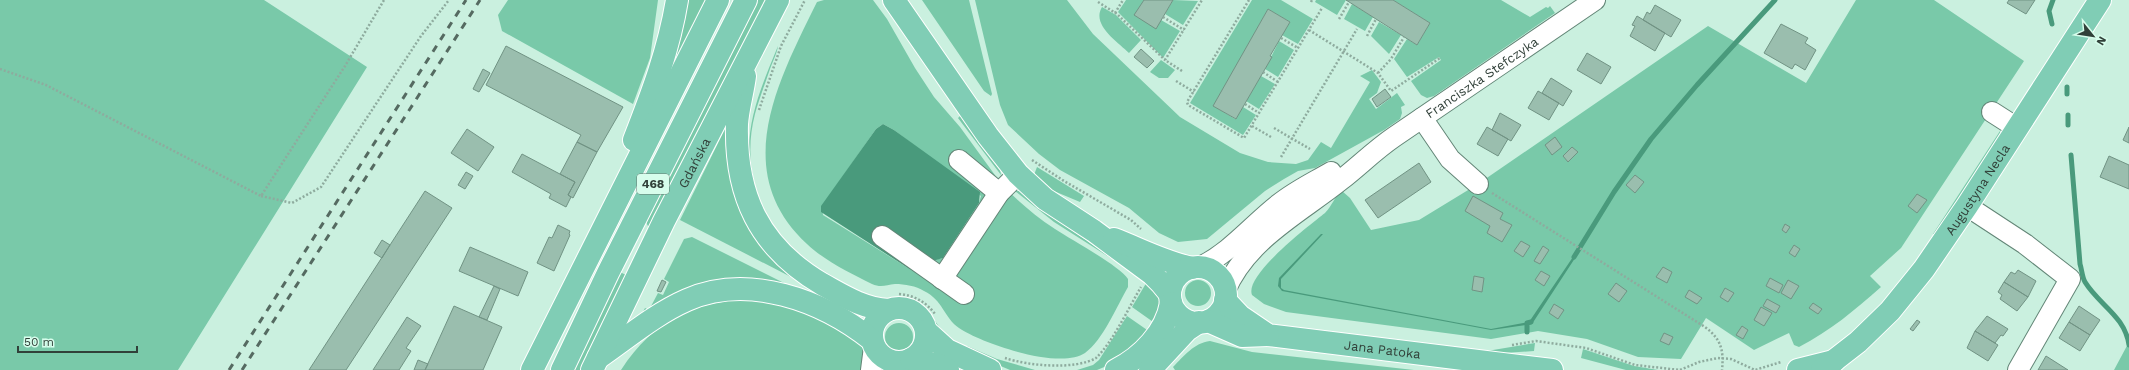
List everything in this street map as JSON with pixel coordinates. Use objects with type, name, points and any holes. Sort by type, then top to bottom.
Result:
[{"type":"main road","points":[[604,228],[621,173],[660,72],[668,45],[677,0]]},
{"type":"main road","points":[[532,370],[718,0]]},
{"type":"main road","name":"Gdańska","points":[[562,370],[608,273],[746,0]]},
{"type":"main road","name":"Gdańska","points":[[595,364],[664,221],[778,0]]},
{"type":"main road","points":[[894,0],[988,136],[1024,166],[1045,199],[1152,274],[1162,283],[1175,311],[1182,318],[1204,322],[1242,336],[1268,334]]},
{"type":"main road","name":"Augustyna Necla","points":[[1791,366],[1828,366],[1858,342],[1890,311],[1924,269],[1967,206],[2100,0]]},
{"type":"main road","points":[[750,53],[737,123],[738,149],[740,174],[754,217],[764,234],[785,258],[816,280],[859,305],[873,309],[888,310],[900,308],[912,312],[921,320],[926,331],[947,350],[990,370]]},
{"type":"main road","points":[[1094,232],[1145,250],[1161,259],[1196,267],[1217,274],[1225,295],[1216,316],[1187,330],[1150,370]]},
{"type":"main road","points":[[1116,370],[1134,358],[1156,336],[1169,317],[1170,298],[1176,277],[1196,267]]},
{"type":"main road","points":[[595,364],[666,311],[689,300],[718,291],[735,289],[759,290],[793,298],[850,324],[873,343],[880,356],[890,361],[939,365],[948,370]]},
{"type":"main road","name":"Jana Patoka","points":[[1225,295],[1240,316],[1268,334],[1552,370]]},
{"type":"main road","points":[[873,343],[874,325],[882,314],[888,310]]},
{"type":"main road","points":[[905,363],[921,351],[925,343],[926,331]]},
{"type":"street","name":"Franciszka Stefczyka","points":[[1225,295],[1240,263],[1265,238],[1292,205],[1336,169],[1370,155],[1595,0]]},
{"type":"street","points":[[1992,112],[2017,128]]},
{"type":"street","points":[[1422,118],[1450,159],[1478,184]]},
{"type":"street","points":[[959,160],[999,193]]},
{"type":"street","points":[[942,279],[999,193],[1024,166]]},
{"type":"street","name":"Franciszka Stefczyka","points":[[1196,267],[1228,251],[1257,222],[1292,205]]},
{"type":"street","points":[[1967,206],[2025,244],[2070,280],[2018,370]]},
{"type":"street","points":[[882,236],[964,294]]},
{"type":"street","points":[[872,370],[873,343]]},
{"type":"path","points":[[261,196],[345,66],[384,0]]},
{"type":"path","points":[[0,69],[46,85],[261,196],[292,203],[321,186],[421,36],[450,0]]},
{"type":"path","points":[[781,46],[805,0]]},
{"type":"path","points":[[1115,13],[1123,0]]},
{"type":"path","points":[[1165,60],[1202,0]]},
{"type":"path","points":[[1249,0],[1187,102],[1188,105],[1244,138],[1322,8]]},
{"type":"path","points":[[1098,2],[1115,13],[1165,60],[1182,71]]},
{"type":"path","points":[[1340,19],[1349,2]]},
{"type":"path","points":[[1163,17],[1184,30]]},
{"type":"path","points":[[1367,36],[1376,19]]},
{"type":"path","points":[[1281,157],[1357,29]]},
{"type":"path","points":[[1309,30],[1378,73],[1391,91],[1440,58]]},
{"type":"path","points":[[1378,73],[1390,59],[1404,37]]},
{"type":"path","points":[[1280,38],[1298,48]]},
{"type":"path","points":[[1263,72],[1278,82]]},
{"type":"path","points":[[1176,81],[1194,92]]},
{"type":"path","points":[[1245,104],[1260,113]]},
{"type":"path","points":[[1252,126],[1271,137]]},
{"type":"path","points":[[1274,128],[1310,149]]},
{"type":"path","points":[[1024,166],[1064,181],[1131,220],[1144,232]]},
{"type":"path","points":[[1478,184],[1705,327],[1721,344],[1724,358],[1722,370]]},
{"type":"path","points":[[1505,346],[1536,341],[1545,342],[1586,348],[1635,365],[1674,370],[1684,369],[1710,358],[1724,358],[1755,370],[1791,366]]},
{"type":"shaded area","points":[[0,0],[264,0],[367,67],[178,370],[0,370]]},
{"type":"shaded area","points":[[508,0],[658,0],[650,58],[633,104],[502,31],[498,15]]},
{"type":"shaded area","points":[[683,0],[709,0],[661,96]]},
{"type":"shaded area","points":[[755,0],[768,0],[650,226],[648,226],[645,220]]},
{"type":"shaded area","points":[[824,0],[873,0],[887,19],[915,68],[934,97],[960,127],[1000,182],[989,193],[939,266],[929,261],[943,258],[979,203],[981,196],[894,130],[883,124],[876,129],[822,206],[823,215],[908,268],[954,274],[1009,192],[1025,207],[1055,229],[1105,260],[1128,279],[1128,287],[1104,331],[1092,347],[1085,353],[1073,357],[1058,359],[1040,357],[985,341],[954,324],[935,299],[921,289],[903,284],[881,286],[875,285],[830,261],[807,244],[783,216],[770,187],[766,157],[768,126],[776,94],[788,63],[817,2]]},
{"type":"shaded area","points":[[922,0],[969,0],[992,94],[991,96],[984,91]]},
{"type":"shaded area","points":[[975,0],[1067,0],[1093,34],[1180,117],[1240,153],[1268,162],[1296,164],[1308,160],[1321,142],[1331,148],[1370,82],[1360,76],[1372,70],[1381,82],[1377,93],[1369,99],[1376,109],[1397,93],[1405,105],[1401,107],[1402,113],[1400,119],[1384,130],[1315,168],[1298,171],[1284,179],[1265,191],[1207,239],[1178,242],[1159,233],[1129,208],[1060,170],[1039,154],[1008,125],[1000,105]]},
{"type":"shaded area","points":[[1126,0],[1144,0],[1135,15],[1156,28],[1161,20],[1180,31],[1163,58],[1118,12]]},
{"type":"shaded area","points":[[1173,0],[1198,1],[1183,25],[1165,14]]},
{"type":"shaded area","points":[[1252,0],[1281,0],[1313,19],[1298,44],[1282,35],[1290,22],[1268,9],[1214,106],[1235,119],[1243,107],[1256,115],[1243,135],[1190,103]]},
{"type":"shaded area","points":[[1316,0],[1346,0],[1337,15],[1315,2]]},
{"type":"shaded area","points":[[1393,0],[1501,0],[1530,17],[1550,6],[1555,13],[1434,96],[1427,98],[1421,95],[1411,81],[1441,60],[1439,57],[1407,77],[1394,59],[1407,39],[1417,45],[1430,23]]},
{"type":"shaded area","points":[[1856,0],[1934,0],[2024,61],[1901,248],[1870,276],[1881,287],[1842,320],[1799,347],[1794,345],[1789,333],[1754,350],[1706,318],[1681,359],[1638,357],[1587,339],[1538,331],[1491,339],[1286,312],[1264,304],[1252,295],[1252,286],[1258,275],[1268,263],[1293,239],[1325,213],[1342,191],[1350,198],[1371,230],[1419,220],[1478,184],[1708,26],[1806,83]]},
{"type":"shaded area","points":[[1352,4],[1373,17],[1365,31],[1344,19]]},
{"type":"shaded area","points":[[1102,7],[1116,15],[1141,40],[1129,53],[1107,33],[1103,27],[1100,20]]},
{"type":"shaded area","points":[[1379,22],[1401,35],[1389,54],[1371,36]]},
{"type":"shaded area","points":[[1279,41],[1294,50],[1278,77],[1265,69]]},
{"type":"shaded area","points":[[778,46],[755,114],[751,134],[750,154],[752,173],[757,192],[764,210],[786,242],[807,261],[855,290],[854,292],[804,261],[786,246],[769,222],[763,210],[755,188],[750,166],[749,146],[751,126],[755,107]]},
{"type":"shaded area","points":[[1161,60],[1175,70],[1168,78],[1159,78],[1150,72]]},
{"type":"shaded area","points":[[1261,76],[1275,84],[1259,109],[1246,101]]},
{"type":"shaded area","points":[[961,115],[1000,169],[1001,175],[958,118]]},
{"type":"shaded area","points":[[883,124],[894,130],[980,192],[979,203],[943,258],[929,262],[920,273],[908,268],[821,212],[821,206],[876,129]]},
{"type":"shaded area","points":[[727,125],[730,174],[737,204],[743,218],[759,244],[791,277],[680,220]]},
{"type":"shaded area","points":[[2000,131],[2000,137],[1936,235],[1933,234]]},
{"type":"shaded area","points":[[1037,167],[1084,196],[1080,202],[1049,189],[1034,175]]},
{"type":"shaded area","points":[[1015,191],[1020,191],[1060,222],[1131,271],[1054,222]]},
{"type":"shaded area","points":[[1321,234],[1323,234],[1281,279],[1281,288],[1284,290],[1491,329],[1529,322],[1577,251],[1579,252],[1532,324],[1491,330],[1282,291],[1278,286],[1279,278]]},
{"type":"shaded area","points":[[692,237],[796,289],[780,285],[640,318],[645,308],[649,310],[658,293],[663,295],[669,282],[664,279],[684,239]]},
{"type":"shaded area","points":[[620,272],[626,275],[584,370],[571,370]]},
{"type":"shaded area","points":[[1148,280],[1162,300],[1156,324],[1132,307]]},
{"type":"shaded area","points":[[1198,280],[1207,284],[1211,293],[1207,302],[1198,306],[1189,302],[1185,293],[1189,284]]},
{"type":"shaded area","points":[[871,297],[904,298],[917,302],[924,307],[941,330],[952,341],[937,331],[928,313],[916,304],[902,301],[882,302]]},
{"type":"shaded area","points":[[753,299],[789,307],[833,325],[862,345],[864,351],[863,370],[621,370],[634,352],[647,338],[678,316],[694,309],[713,304]]},
{"type":"shaded area","points":[[1127,316],[1150,332],[1114,363],[1097,370],[1077,370],[1093,365],[1099,360]]},
{"type":"shaded area","points":[[899,323],[909,327],[913,337],[909,347],[899,351],[889,347],[885,337],[889,327]]},
{"type":"shaded area","points":[[1210,341],[1252,352],[1414,370],[1175,370],[1173,367],[1194,347]]},
{"type":"shaded area","points":[[2129,342],[2129,370],[2114,370]]},
{"type":"shaded area","points":[[1535,343],[1534,351],[1504,353],[1487,351]]},
{"type":"shaded area","points":[[967,346],[997,359],[1035,370],[1010,370],[965,351]]},
{"type":"shaded area","points":[[1583,349],[1634,366],[1658,370],[1626,370],[1581,358]]},
{"type":"building","points":[[1144,0],[1173,0],[1156,29],[1134,15]]},
{"type":"building","points":[[1346,0],[1393,0],[1430,23],[1417,45]]},
{"type":"building","points":[[2009,0],[2035,0],[2026,14],[2007,3]]},
{"type":"building","points":[[1655,5],[1681,20],[1671,37],[1643,20],[1647,12],[1650,14]]},
{"type":"building","points":[[1268,9],[1290,22],[1270,56],[1272,57],[1236,119],[1213,106]]},
{"type":"building","points":[[1637,16],[1665,33],[1655,51],[1630,36],[1635,26],[1632,25]]},
{"type":"building","points":[[1781,24],[1808,38],[1805,43],[1816,50],[1805,70],[1795,64],[1792,69],[1764,53]]},
{"type":"building","points":[[506,46],[623,107],[597,152],[577,142],[581,135],[486,85]]},
{"type":"building","points":[[1141,49],[1154,61],[1147,68],[1134,57]]},
{"type":"building","points":[[1587,53],[1611,67],[1601,84],[1577,70]]},
{"type":"building","points":[[483,69],[490,73],[479,92],[473,89]]},
{"type":"building","points":[[1551,78],[1572,91],[1563,106],[1542,93]]},
{"type":"building","points":[[1385,89],[1391,97],[1377,107],[1372,99]]},
{"type":"building","points":[[1538,91],[1559,103],[1549,120],[1528,108]]},
{"type":"building","points":[[1500,113],[1521,125],[1511,141],[1492,130]]},
{"type":"building","points":[[1487,127],[1508,139],[1498,156],[1477,144]]},
{"type":"building","points":[[2129,127],[2129,143],[2123,140]]},
{"type":"building","points":[[467,129],[494,147],[478,171],[451,153]]},
{"type":"building","points":[[1555,137],[1562,147],[1552,155],[1545,145]]},
{"type":"building","points":[[577,142],[597,152],[573,198],[568,195],[575,182],[560,174]]},
{"type":"building","points":[[1572,147],[1578,152],[1568,162],[1563,156]]},
{"type":"building","points":[[522,154],[575,182],[568,195],[571,197],[566,207],[549,198],[551,194],[512,172]]},
{"type":"building","points":[[2109,156],[2129,165],[2129,189],[2100,177]]},
{"type":"building","points":[[1419,163],[1431,182],[1378,218],[1365,200]]},
{"type":"building","points":[[466,172],[473,176],[465,189],[458,185]]},
{"type":"building","points":[[1635,175],[1644,182],[1635,193],[1626,185]]},
{"type":"building","points":[[425,191],[452,208],[346,370],[309,370]]},
{"type":"building","points":[[1917,194],[1927,200],[1917,213],[1908,206]]},
{"type":"building","points":[[1473,196],[1503,213],[1500,219],[1512,225],[1502,242],[1487,233],[1490,226],[1465,211]]},
{"type":"building","points":[[1785,224],[1790,227],[1786,233],[1782,230]]},
{"type":"building","points":[[558,225],[570,231],[570,235],[554,271],[537,263],[549,237],[552,238]]},
{"type":"building","points":[[382,240],[390,245],[382,258],[374,253]]},
{"type":"building","points":[[1521,241],[1530,246],[1523,257],[1514,251]]},
{"type":"building","points":[[1794,245],[1800,249],[1795,257],[1789,253]]},
{"type":"building","points":[[1543,246],[1549,250],[1540,264],[1534,261]]},
{"type":"building","points":[[470,247],[528,272],[518,296],[459,271]]},
{"type":"building","points":[[1663,267],[1672,272],[1667,283],[1656,277]]},
{"type":"building","points":[[2018,270],[2036,281],[2028,297],[2004,282],[2011,272],[2015,274]]},
{"type":"building","points":[[1541,271],[1550,276],[1544,286],[1535,280]]},
{"type":"building","points":[[1474,276],[1484,278],[1482,292],[1472,290]]},
{"type":"building","points":[[1770,278],[1783,285],[1779,293],[1766,286]]},
{"type":"building","points":[[662,280],[666,282],[661,292],[657,291]]},
{"type":"building","points":[[1788,280],[1799,286],[1791,299],[1781,293]]},
{"type":"building","points":[[2004,282],[2028,297],[2017,311],[2000,299],[2002,295],[1998,292]]},
{"type":"building","points":[[1616,283],[1627,291],[1619,302],[1608,294]]},
{"type":"building","points":[[494,286],[500,289],[487,320],[479,317]]},
{"type":"building","points":[[1725,288],[1734,293],[1728,302],[1720,297]]},
{"type":"building","points":[[1689,290],[1702,298],[1697,304],[1685,297]]},
{"type":"building","points":[[1767,299],[1780,306],[1776,313],[1763,306]]},
{"type":"building","points":[[1813,303],[1822,309],[1818,314],[1809,308]]},
{"type":"building","points":[[1554,304],[1564,310],[1558,319],[1549,313]]},
{"type":"building","points":[[454,306],[502,327],[483,370],[425,370]]},
{"type":"building","points":[[2079,306],[2100,320],[2090,335],[2069,322]]},
{"type":"building","points":[[1761,307],[1772,313],[1764,326],[1754,320]]},
{"type":"building","points":[[1987,316],[2008,329],[1995,343],[1975,331]]},
{"type":"building","points":[[407,317],[421,326],[406,348],[411,351],[399,370],[373,370]]},
{"type":"building","points":[[1917,320],[1920,322],[1913,331],[1910,329]]},
{"type":"building","points":[[2069,322],[2090,335],[2080,351],[2059,338]]},
{"type":"building","points":[[1742,326],[1748,330],[1743,339],[1736,335]]},
{"type":"building","points":[[1975,331],[1998,345],[1988,361],[1967,348]]},
{"type":"building","points":[[1664,333],[1673,337],[1669,345],[1660,341]]},
{"type":"building","points":[[2046,356],[2068,370],[2038,370]]},
{"type":"building","points":[[418,360],[428,364],[425,370],[414,370]]},
{"type":"waterway","points":[[1574,257],[1614,192],[1651,139],[1697,85],[1775,0]]},
{"type":"waterway","points":[[2052,24],[2049,11],[2053,0]]},
{"type":"waterway","points":[[2067,87],[2067,94]]},
{"type":"waterway","points":[[2068,115],[2068,125]]},
{"type":"waterway","points":[[2071,155],[2080,264],[2083,278],[2091,290],[2117,318],[2127,335],[2129,345]]},
{"type":"waterway","points":[[1527,332],[1527,323],[1531,322]]},
{"type":"railway","points":[[229,370],[466,0]]},
{"type":"railway","points":[[242,370],[480,0]]}]
